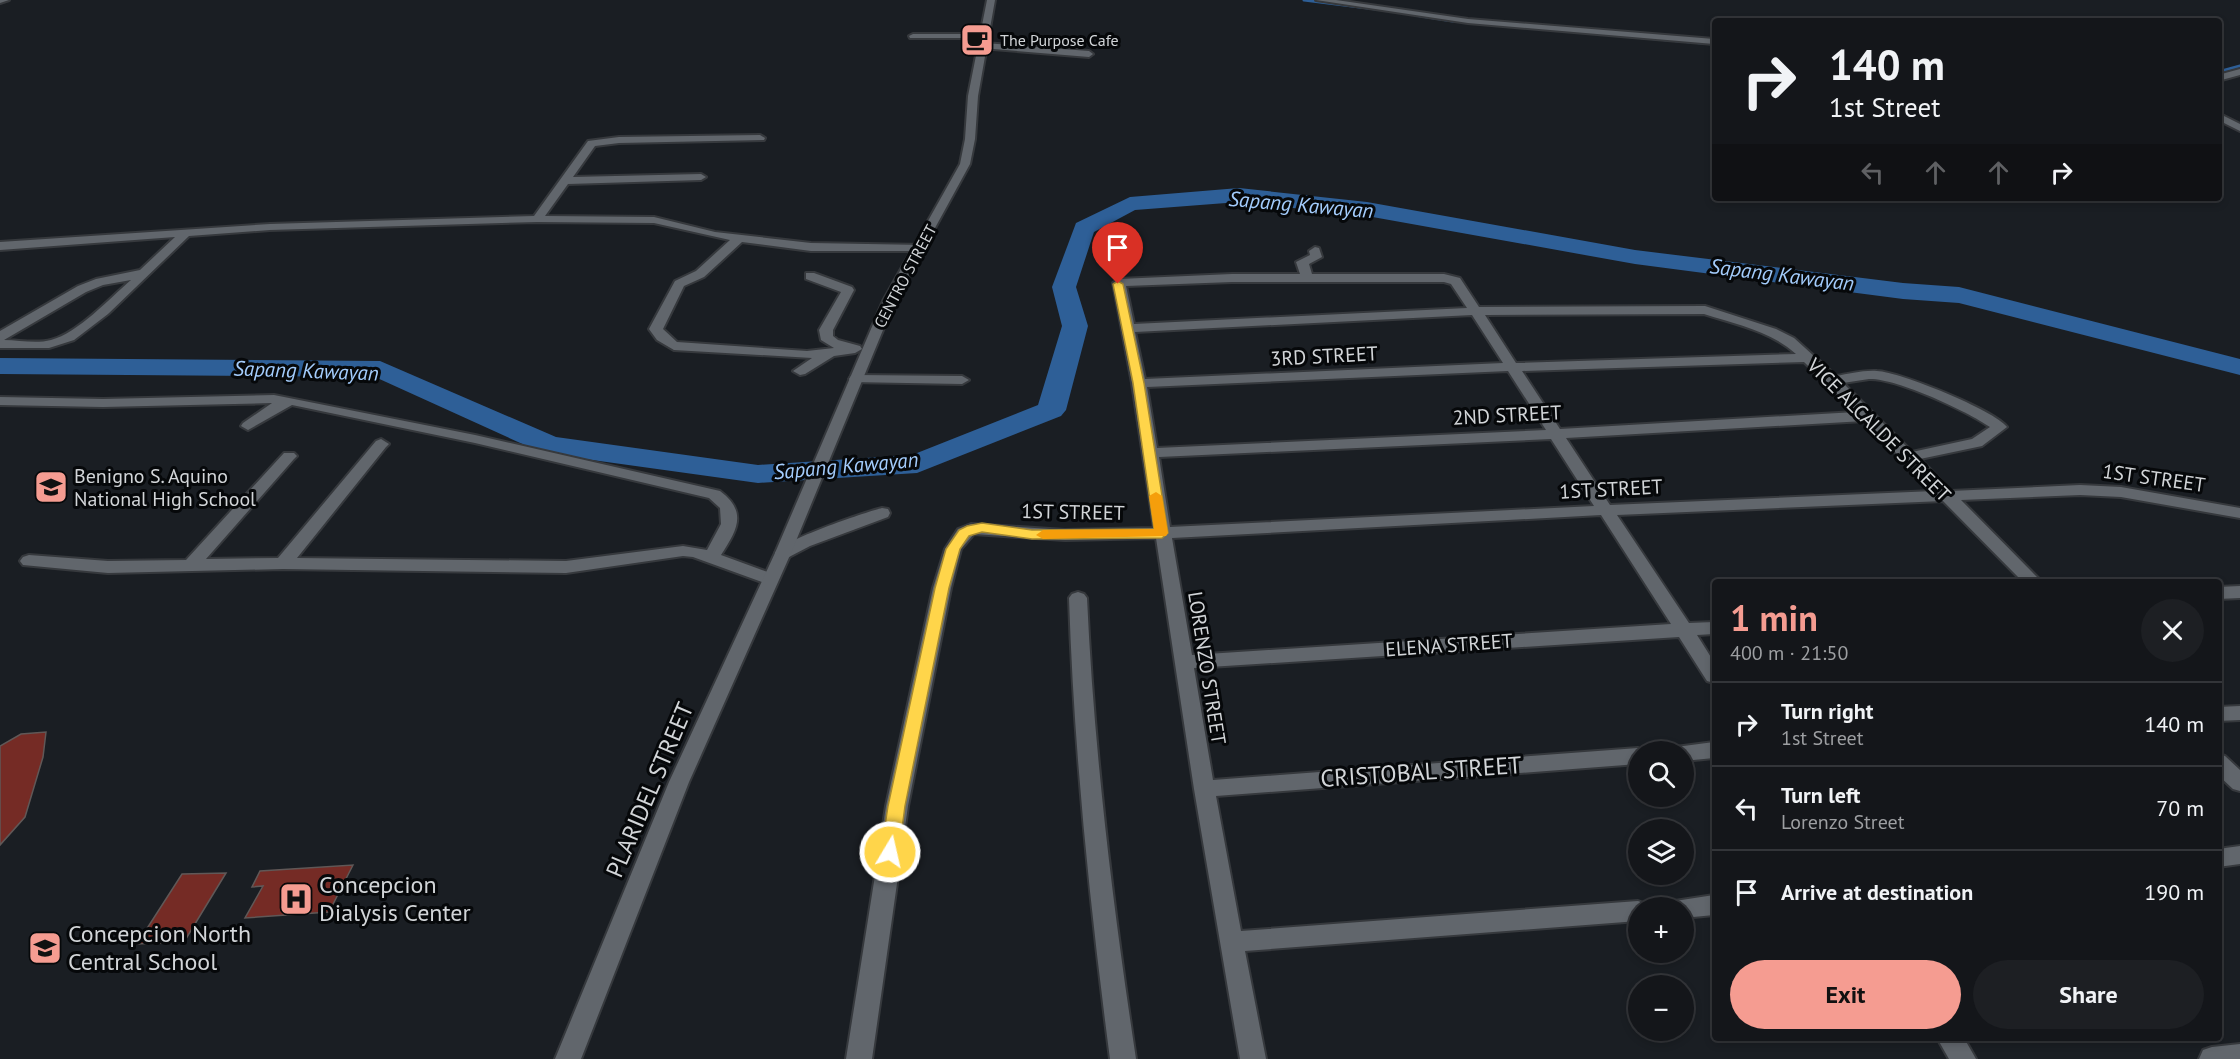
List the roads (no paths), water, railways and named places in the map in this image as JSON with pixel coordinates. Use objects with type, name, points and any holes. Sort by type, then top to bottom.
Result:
[{"type":"street","points":[[0,1],[5,0]]},
{"type":"street","name":"CENTRO STREET","points":[[784,548],[856,379],[861,350],[965,164],[969,150],[977,72],[985,41],[991,0]]},
{"type":"street","points":[[1320,0],[1468,21],[1712,42]]},
{"type":"street","points":[[913,36],[985,41],[1089,54]]},
{"type":"street","points":[[2222,77],[2240,72]]},
{"type":"street","points":[[2222,118],[2240,128]]},
{"type":"street","points":[[537,219],[589,144],[760,138]]},
{"type":"street","points":[[563,181],[590,178],[701,177]]},
{"type":"street","points":[[0,246],[408,221],[537,219],[654,220],[738,238],[811,247],[919,247]]},
{"type":"street","points":[[0,344],[44,344],[66,339],[96,316],[186,233]]},
{"type":"street","points":[[738,238],[700,274],[680,284],[656,329],[662,337],[674,346],[807,355],[861,350]]},
{"type":"street","points":[[1315,251],[1316,257],[1302,262],[1307,279],[1444,278],[1456,281],[1712,673]]},
{"type":"street","points":[[0,337],[82,289],[100,282],[142,274]]},
{"type":"street","points":[[810,276],[848,290],[826,330],[826,337],[833,343],[861,350]]},
{"type":"street","name":"LORENZO STREET","points":[[1253,1059],[1204,789],[1139,383],[1118,284],[1199,279],[1307,279]]},
{"type":"street","name":"VICE ALCALDE STREET","points":[[1127,328],[1476,310],[1705,310],[1784,337],[1833,381],[2030,579]]},
{"type":"street","points":[[800,371],[834,352]]},
{"type":"street","name":"3RD STREET","points":[[1139,383],[1512,367],[1806,358]]},
{"type":"street","points":[[1833,381],[1878,375],[1890,378],[1948,401],[2000,428],[1977,443],[1908,457]]},
{"type":"street","points":[[856,379],[962,380]]},
{"type":"street","points":[[0,401],[103,403],[254,398],[288,400],[475,439],[714,494],[722,499],[729,511],[729,527],[711,557]]},
{"type":"street","points":[[248,426],[288,400]]},
{"type":"street","name":"2ND STREET","points":[[1149,453],[1556,434],[1867,416]]},
{"type":"street","points":[[283,563],[381,444]]},
{"type":"street","points":[[192,564],[289,456]]},
{"type":"street","name":"1ST STREET","points":[[859,1059],[897,806],[942,588],[953,549],[964,533],[971,529],[982,528],[1032,534],[1162,533],[1945,494],[2080,490],[2121,492],[2240,513]]},
{"type":"street","points":[[784,548],[882,513]]},
{"type":"street","name":"PLARIDEL STREET","points":[[568,1059],[679,782],[784,548]]},
{"type":"street","points":[[29,561],[108,567],[283,563],[566,567],[683,551],[711,557],[770,579]]},
{"type":"street","points":[[2222,593],[2240,592]]},
{"type":"street","points":[[1078,598],[1080,672],[1106,947],[1123,1059]]},
{"type":"street","name":"ELENA STREET","points":[[1183,662],[1712,628]]},
{"type":"street","points":[[2222,714],[2240,713]]},
{"type":"street","points":[[1694,752],[1712,750]]},
{"type":"street","name":"CRISTOBAL STREET","points":[[1204,789],[1628,757]]},
{"type":"street","points":[[2222,766],[2240,783]]},
{"type":"street","points":[[2222,857],[2240,855]]},
{"type":"street","points":[[1694,907],[1712,905]]},
{"type":"street","points":[[1232,942],[1628,912]]},
{"type":"street","points":[[1952,1041],[1963,1059]]},
{"type":"street","points":[[2212,1059],[2240,1056]]},
{"type":"waterway","points":[[1304,0],[1376,9]]},
{"type":"waterway","points":[[1415,15],[1453,21]]},
{"type":"waterway","points":[[1486,24],[1712,44]]},
{"type":"waterway","points":[[2222,71],[2240,66]]},
{"type":"waterway","name":"Sapang Kawayan","points":[[0,366],[380,369],[549,445],[758,474],[917,464],[1051,410],[1075,326],[1064,287],[1084,228],[1130,204],[1239,195],[1367,209],[1635,257],[1903,291],[1959,295],[2240,367]]},
{"type":"place","name":"The Purpose Cafe","points":[[977,40]]},
{"type":"place","name":"Benigno S. Aquino National High School","points":[[51,487]]},
{"type":"place","name":"Concepcion Dialysis Center","points":[[296,899]]},
{"type":"place","name":"Concepcion North Central School","points":[[45,948]]}]
